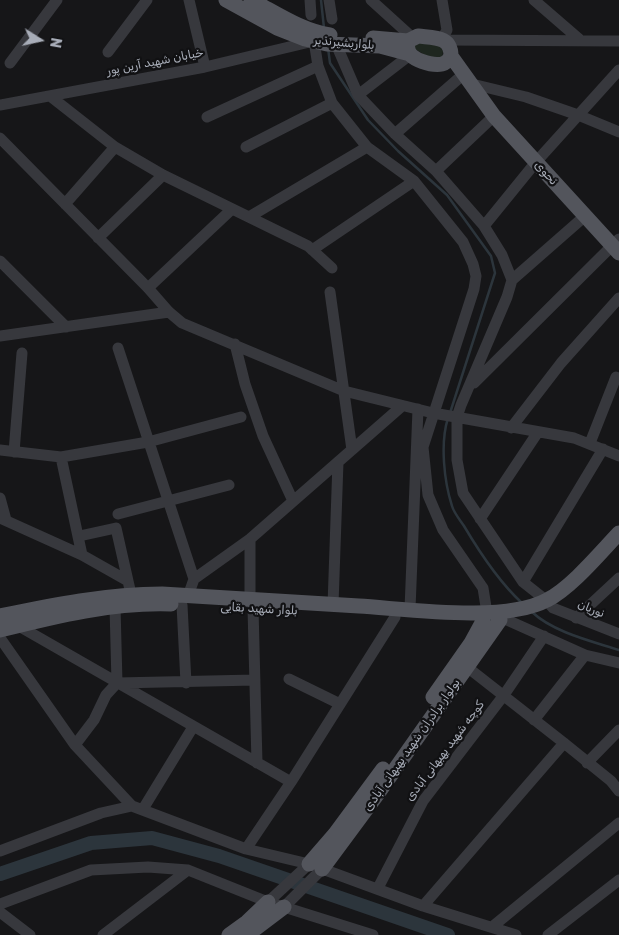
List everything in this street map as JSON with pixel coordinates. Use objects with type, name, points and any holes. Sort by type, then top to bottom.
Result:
[{"type":"main road","name":"بلواربشیرنذیر","points":[[226,0],[278,28],[304,39],[336,44],[380,46],[392,44]]},
{"type":"main road","points":[[251,0],[313,31],[410,47]]},
{"type":"main road","points":[[410,47],[418,36],[447,47],[447,62],[437,64]]},
{"type":"main road","points":[[410,47],[417,59],[437,64],[468,85]]},
{"type":"main road","name":"نحوی","points":[[447,47],[468,85],[494,116],[585,216],[617,246]]},
{"type":"main road","points":[[545,605],[588,566],[619,533]]},
{"type":"main road","points":[[545,605],[574,592],[619,545]]},
{"type":"main road","name":"بلوار شهید بقایی","points":[[0,616],[129,587],[185,600],[395,617],[509,617],[545,605]]},
{"type":"main road","name":"بلوار شهید بقایی","points":[[0,630],[47,618],[115,606],[162,604],[185,600]]},
{"type":"main road","name":"بلوار شهید بقایی","points":[[251,604],[333,605],[410,609],[485,617]]},
{"type":"main road","name":"بولوار برادران شهید بهبهانی آبادی","points":[[315,866],[335,834],[398,749],[471,643],[485,617]]},
{"type":"main road","name":"بولوار برادران شهید بهبهانی آبادی","points":[[315,866],[379,792],[468,666],[509,617]]},
{"type":"main road","points":[[229,935],[247,922],[268,902]]},
{"type":"main road","points":[[247,935],[284,907]]},
{"type":"street","points":[[10,63],[57,0]]},
{"type":"street","points":[[108,52],[147,0]]},
{"type":"street","points":[[189,0],[205,67]]},
{"type":"street","points":[[310,0],[311,15]]},
{"type":"street","points":[[329,0],[332,19]]},
{"type":"street","points":[[358,95],[410,47],[381,4],[371,0]]},
{"type":"street","points":[[442,0],[447,30],[447,47],[477,40],[619,40]]},
{"type":"street","points":[[534,0],[579,39]]},
{"type":"street","points":[[600,39],[619,36]]},
{"type":"street","points":[[314,41],[318,66],[332,103],[367,147],[414,181],[463,242],[473,264],[476,276],[474,290],[423,447],[428,495],[443,530],[483,588],[485,617]]},
{"type":"street","name":"خیابان شهید آرین پور","points":[[0,105],[205,67],[314,41]]},
{"type":"street","points":[[336,44],[358,95],[395,134],[436,171],[484,226],[502,255],[512,280],[508,297],[456,417]]},
{"type":"street","points":[[207,117],[318,66]]},
{"type":"street","points":[[484,226],[536,162],[578,115],[614,83],[619,70]]},
{"type":"street","points":[[395,134],[468,85],[526,97],[619,132]]},
{"type":"street","points":[[50,96],[115,147],[163,175],[308,246],[332,268]]},
{"type":"street","points":[[246,146],[332,103]]},
{"type":"street","points":[[436,171],[494,116]]},
{"type":"street","points":[[0,138],[148,288],[169,312],[182,323],[344,391],[433,413],[574,438],[619,456]]},
{"type":"street","points":[[65,204],[115,147]]},
{"type":"street","points":[[249,217],[367,147]]},
{"type":"street","points":[[98,238],[163,175]]},
{"type":"street","points":[[312,250],[414,181]]},
{"type":"street","points":[[148,288],[232,209]]},
{"type":"street","points":[[512,280],[585,216]]},
{"type":"street","points":[[470,388],[617,246]]},
{"type":"street","points":[[0,260],[66,328]]},
{"type":"street","points":[[330,292],[352,450]]},
{"type":"street","points":[[511,428],[561,363],[619,298]]},
{"type":"street","points":[[0,336],[169,312]]},
{"type":"street","points":[[235,344],[245,384],[263,436],[293,501]]},
{"type":"street","points":[[118,348],[194,579]]},
{"type":"street","points":[[14,452],[22,353]]},
{"type":"street","points":[[590,443],[616,377]]},
{"type":"street","points":[[186,683],[185,600],[194,579],[250,539],[402,406]]},
{"type":"street","points":[[410,609],[418,409]]},
{"type":"street","points":[[0,450],[61,457],[148,442],[241,416]]},
{"type":"street","name":"نوریان","points":[[456,417],[457,460],[463,493],[523,582],[545,605],[619,634]]},
{"type":"street","points":[[480,519],[538,432]]},
{"type":"street","points":[[523,582],[603,450]]},
{"type":"street","points":[[61,457],[82,555]]},
{"type":"street","points":[[333,605],[338,462]]},
{"type":"street","points":[[118,514],[229,485]]},
{"type":"street","points":[[0,498],[3,519],[82,555],[129,587]]},
{"type":"street","points":[[84,536],[116,528],[129,587]]},
{"type":"street","points":[[250,539],[257,763]]},
{"type":"street","points":[[576,618],[619,578]]},
{"type":"street","points":[[75,745],[94,720],[106,695],[117,683],[115,606]]},
{"type":"street","points":[[246,849],[291,782],[395,617]]},
{"type":"street","points":[[509,617],[585,655],[619,663]]},
{"type":"street","points":[[17,626],[291,782]]},
{"type":"street","name":"کوچه شهید بهبهانی آبادی","points":[[378,888],[423,802],[504,695],[544,636]]},
{"type":"street","points":[[0,638],[75,745],[138,808],[246,849],[315,866],[423,906],[516,935]]},
{"type":"street","points":[[534,720],[585,655]]},
{"type":"street","points":[[468,666],[611,781],[619,790]]},
{"type":"street","points":[[289,679],[340,704]]},
{"type":"street","points":[[117,683],[255,680]]},
{"type":"street","points":[[0,851],[101,813],[138,808],[192,727]]},
{"type":"street","points":[[588,763],[619,730]]},
{"type":"street","points":[[423,906],[564,743]]},
{"type":"street","points":[[492,927],[619,822]]},
{"type":"street","points":[[268,902],[315,866]]},
{"type":"street","points":[[284,907],[315,866]]},
{"type":"street","points":[[0,904],[91,870],[148,867],[188,870],[268,902],[369,934]]},
{"type":"street","points":[[104,935],[188,870]]},
{"type":"street","points":[[548,935],[619,880]]},
{"type":"street","points":[[0,912],[30,935]]},
{"type":"shaded area","points":[[417,43],[432,43],[438,46],[443,51],[442,58],[436,61],[413,48]]},
{"type":"waterway","points":[[321,0],[324,28]]},
{"type":"waterway","points":[[328,48],[330,63],[368,120],[398,151],[447,195],[491,256],[495,273],[450,413]]},
{"type":"waterway","points":[[448,418],[444,439],[444,462],[453,509],[490,567],[522,603]]},
{"type":"waterway","points":[[532,612],[561,630],[619,650]]},
{"type":"waterway","points":[[0,874],[91,843],[152,838],[219,856],[448,935]]}]
